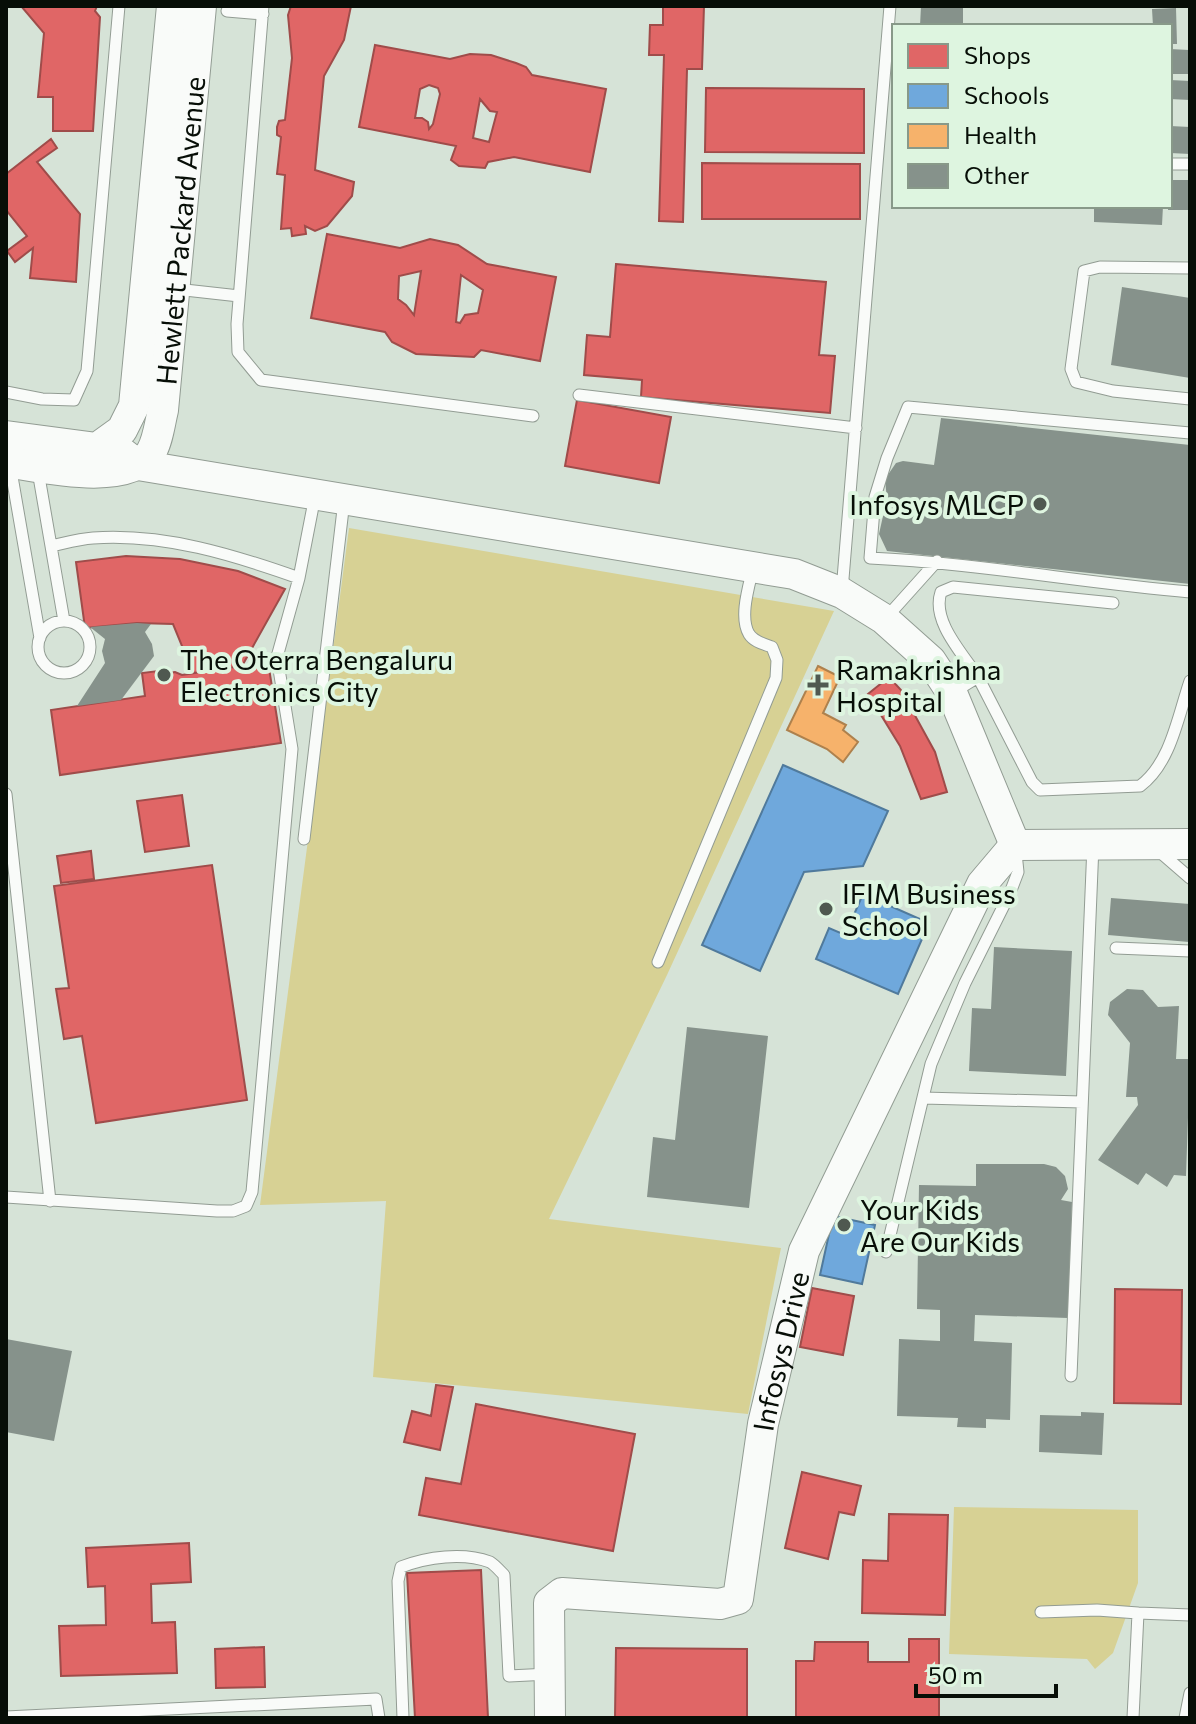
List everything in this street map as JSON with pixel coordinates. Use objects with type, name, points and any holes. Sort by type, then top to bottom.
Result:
[{"type":"street","name":"Hewlett Packard Avenue","points":[[115,436],[134,406],[172,6]]},
{"type":"street","name":"Hewlett Packard Avenue","points":[[145,458],[163,410],[175,288],[214,9]]},
{"type":"street","points":[[15,457],[97,448],[115,436],[145,458],[344,501],[794,574],[842,593],[884,619],[931,661],[952,693],[1015,845],[1190,844]]},
{"type":"street","points":[[15,457],[104,473],[145,458]]},
{"type":"street","name":"Infosys Drive","points":[[550,1718],[549,1603],[562,1593],[720,1604],[738,1599],[763,1424],[804,1251],[982,884],[1015,845]]},
{"type":"lane","points":[[6,392],[42,399],[74,400],[87,371],[119,6]]},
{"type":"lane","points":[[842,593],[890,6]]},
{"type":"lane","points":[[214,9],[263,10],[239,296],[238,352],[261,380],[533,416]]},
{"type":"lane","points":[[1190,268],[1100,267],[1084,271],[1071,369],[1076,382],[1113,391],[1190,399]]},
{"type":"lane","points":[[175,288],[239,296]]},
{"type":"lane","points":[[579,395],[856,428]]},
{"type":"lane","points":[[1190,433],[908,407],[875,497],[870,558],[937,561],[1113,586],[1190,592]]},
{"type":"lane","points":[[15,457],[51,546],[64,621]]},
{"type":"lane","points":[[15,457],[40,638],[40,658],[46,666],[64,674],[82,667],[90,651],[89,639],[83,630],[64,621],[53,624],[40,638]]},
{"type":"lane","points":[[6,1197],[233,1211],[246,1206],[252,1192],[292,749],[277,657],[299,578],[315,495]]},
{"type":"lane","points":[[304,839],[344,501]]},
{"type":"lane","points":[[51,546],[93,538],[162,541],[238,557],[299,578]]},
{"type":"lane","points":[[884,619],[937,561]]},
{"type":"lane","points":[[658,962],[776,678],[777,660],[772,647],[756,641],[748,632],[745,610],[753,568]]},
{"type":"lane","points":[[1113,603],[953,587],[941,592],[938,601],[940,615],[978,677],[1032,782],[1040,790],[1140,786],[1153,776],[1163,760],[1190,681]]},
{"type":"lane","points":[[952,693],[978,677]]},
{"type":"lane","points":[[6,794],[50,1201]]},
{"type":"lane","points":[[1071,1376],[1093,844]]},
{"type":"lane","points":[[1150,844],[1190,878]]},
{"type":"lane","points":[[886,1252],[931,1064],[965,983],[1018,872],[1015,845]]},
{"type":"lane","points":[[1116,948],[1190,951]]},
{"type":"lane","points":[[923,1098],[1082,1102]]},
{"type":"lane","points":[[403,1718],[398,1581],[401,1567],[419,1560],[460,1557],[492,1563],[504,1575],[509,1676],[549,1674]]},
{"type":"lane","points":[[1041,1612],[1097,1610],[1190,1615]]},
{"type":"lane","points":[[1133,1718],[1138,1613]]},
{"type":"lane","points":[[1185,1718],[1190,1693]]},
{"type":"lane","points":[[6,1717],[131,1714],[376,1699],[379,1718]]},
{"type":"shaded area","points":[[349,528],[834,611],[667,975],[549,1219],[781,1248],[748,1414],[373,1377],[386,1201],[260,1205]]},
{"type":"shaded area","points":[[954,1507],[1138,1510],[1138,1583],[1113,1653],[1095,1669],[1087,1659],[949,1654]]},
{"type":"building: Shops","points":[[21,6],[97,6],[95,11],[100,17],[93,131],[53,131],[53,97],[38,97],[44,33]]},
{"type":"building: Shops","points":[[291,6],[351,6],[344,40],[324,76],[315,170],[354,182],[352,196],[327,226],[315,231],[305,226],[306,234],[292,236],[291,228],[281,229],[285,175],[277,174],[281,137],[277,135],[277,127],[279,121],[285,120],[292,58],[288,15]]},
{"type":"building: Shops","points":[[663,6],[704,6],[702,69],[687,69],[683,222],[659,221],[664,55],[649,55],[650,25],[663,25]]},
{"type":"building: Shops","points":[[375,45],[450,59],[470,54],[491,55],[526,67],[532,75],[606,89],[590,172],[514,157],[488,162],[485,168],[459,166],[451,160],[456,146],[359,127]],"holes":[[[429,85],[438,88],[440,94],[429,129],[428,122],[415,118],[420,89]],[[480,99],[490,111],[497,112],[489,142],[473,138]]]},
{"type":"building: Shops","points":[[706,88],[864,89],[864,153],[705,152]]},
{"type":"building: Shops","points":[[51,139],[57,148],[37,162],[80,214],[76,282],[30,278],[33,248],[15,262],[7,251],[27,236],[6,210],[6,174]]},
{"type":"building: Shops","points":[[702,163],[860,164],[860,219],[702,219]]},
{"type":"building: Shops","points":[[327,234],[400,248],[430,239],[458,245],[487,264],[556,277],[540,361],[481,350],[474,357],[416,354],[392,342],[385,332],[311,318]],"holes":[[[421,271],[414,315],[398,299],[399,276]],[[461,275],[483,290],[478,313],[465,315],[460,323],[456,322]]]},
{"type":"building: Shops","points":[[616,264],[826,282],[819,355],[835,356],[830,413],[641,397],[642,380],[584,375],[587,335],[610,337]]},
{"type":"building: Shops","points":[[577,400],[671,417],[659,483],[565,466]]},
{"type":"building: Shops","points":[[126,556],[180,559],[238,571],[285,589],[242,666],[193,673],[173,624],[137,623],[85,628],[76,562]]},
{"type":"building: Shops","points":[[268,662],[281,743],[60,775],[51,710],[145,696],[142,673],[166,670],[167,673],[182,675]]},
{"type":"building: Shops","points":[[889,677],[901,690],[935,752],[947,792],[921,799],[900,746],[868,694]]},
{"type":"building: Shops","points":[[182,795],[189,846],[145,852],[137,801]]},
{"type":"building: Shops","points":[[91,851],[94,879],[61,883],[57,856]]},
{"type":"building: Shops","points":[[212,865],[247,1100],[96,1123],[82,1036],[64,1039],[56,989],[69,988],[54,886]]},
{"type":"building: Shops","points":[[812,1288],[854,1296],[843,1355],[800,1347]]},
{"type":"building: Shops","points":[[1115,1289],[1182,1290],[1181,1404],[1114,1403]]},
{"type":"building: Shops","points":[[436,1385],[453,1387],[440,1450],[404,1442],[412,1411],[431,1416]]},
{"type":"building: Shops","points":[[476,1404],[635,1434],[613,1551],[419,1515],[426,1478],[461,1484]]},
{"type":"building: Shops","points":[[802,1472],[861,1486],[854,1515],[839,1512],[828,1559],[785,1548]]},
{"type":"building: Shops","points":[[889,1514],[948,1515],[945,1615],[862,1613],[863,1560],[888,1561]]},
{"type":"building: Shops","points":[[189,1543],[191,1582],[151,1584],[152,1623],[175,1622],[177,1673],[61,1676],[59,1626],[106,1625],[105,1586],[88,1587],[86,1548]]},
{"type":"building: Shops","points":[[481,1570],[488,1718],[415,1718],[407,1573]]},
{"type":"building: Shops","points":[[909,1639],[939,1639],[939,1718],[796,1718],[796,1661],[814,1661],[815,1642],[868,1642],[868,1662],[909,1662]]},
{"type":"building: Shops","points":[[264,1647],[265,1687],[216,1688],[215,1649]]},
{"type":"building: Shops","points":[[616,1648],[747,1649],[747,1718],[615,1718]]},
{"type":"building: Schools","points":[[783,765],[888,811],[863,866],[804,872],[760,971],[702,945]]},
{"type":"building: Schools","points":[[863,894],[929,923],[898,994],[816,959],[829,928],[845,935]]},
{"type":"building: Schools","points":[[833,1216],[875,1225],[862,1284],[820,1275]]},
{"type":"building: Health","points":[[818,666],[840,677],[823,713],[846,725],[843,730],[858,742],[843,762],[827,749],[787,730]]},
{"type":"building: Other","points":[[921,6],[963,6],[963,24],[920,24]]},
{"type":"building: Other","points":[[1176,8],[1177,44],[1172,44],[1172,24],[1153,24],[1152,9]]},
{"type":"building: Other","points":[[1172,49],[1189,50],[1188,74],[1172,74]]},
{"type":"building: Other","points":[[1172,80],[1190,81],[1190,100],[1172,99]]},
{"type":"building: Other","points":[[1172,126],[1190,127],[1190,154],[1172,153]]},
{"type":"building: Other","points":[[1172,180],[1190,180],[1190,210],[1168,210],[1172,208]]},
{"type":"building: Other","points":[[1094,208],[1163,208],[1162,225],[1094,222]]},
{"type":"building: Other","points":[[1122,287],[1190,298],[1190,378],[1111,365]]},
{"type":"building: Other","name":"Infosys MLCP","points":[[941,418],[1190,445],[1190,584],[887,551],[879,534],[883,516],[893,509],[887,500],[885,479],[896,463],[903,461],[934,465]]},
{"type":"building: Other","points":[[151,624],[145,632],[154,656],[121,700],[77,706],[105,663],[102,651],[105,639],[90,627]]},
{"type":"building: Other","points":[[1111,898],[1190,904],[1189,942],[1108,935]]},
{"type":"building: Other","points":[[994,947],[1072,951],[1066,1076],[969,1071],[972,1008],[991,1009]]},
{"type":"building: Other","points":[[1127,989],[1143,990],[1158,1007],[1179,1006],[1176,1059],[1190,1059],[1186,1176],[1174,1175],[1167,1187],[1146,1173],[1138,1185],[1098,1160],[1138,1105],[1137,1097],[1126,1097],[1130,1043],[1108,1015],[1110,1002]]},
{"type":"building: Other","points":[[687,1027],[768,1036],[749,1208],[647,1197],[653,1137],[675,1140]]},
{"type":"building: Other","points":[[976,1164],[1044,1164],[1056,1167],[1065,1176],[1068,1189],[1061,1200],[1072,1202],[1068,1318],[975,1315],[974,1341],[1012,1343],[1010,1420],[986,1419],[986,1428],[957,1427],[958,1418],[897,1416],[899,1339],[940,1341],[940,1310],[917,1309],[919,1185],[976,1186]]},
{"type":"building: Other","points":[[6,1339],[72,1351],[54,1441],[6,1432]]},
{"type":"building: Other","points":[[1081,1412],[1104,1413],[1102,1455],[1039,1452],[1040,1415],[1081,1416]]},
{"type":"place","name":"Infosys MLCP","points":[[1040,504]]},
{"type":"place","name":"The Oterra Bengaluru Electronics City","points":[[164,675]]},
{"type":"place","name":"Ramakrishna Hospital","points":[[818,685]]},
{"type":"place","name":"IFIM Business School","points":[[826,909]]},
{"type":"place","name":"Your Kids Are Our Kids","points":[[844,1225]]}]
